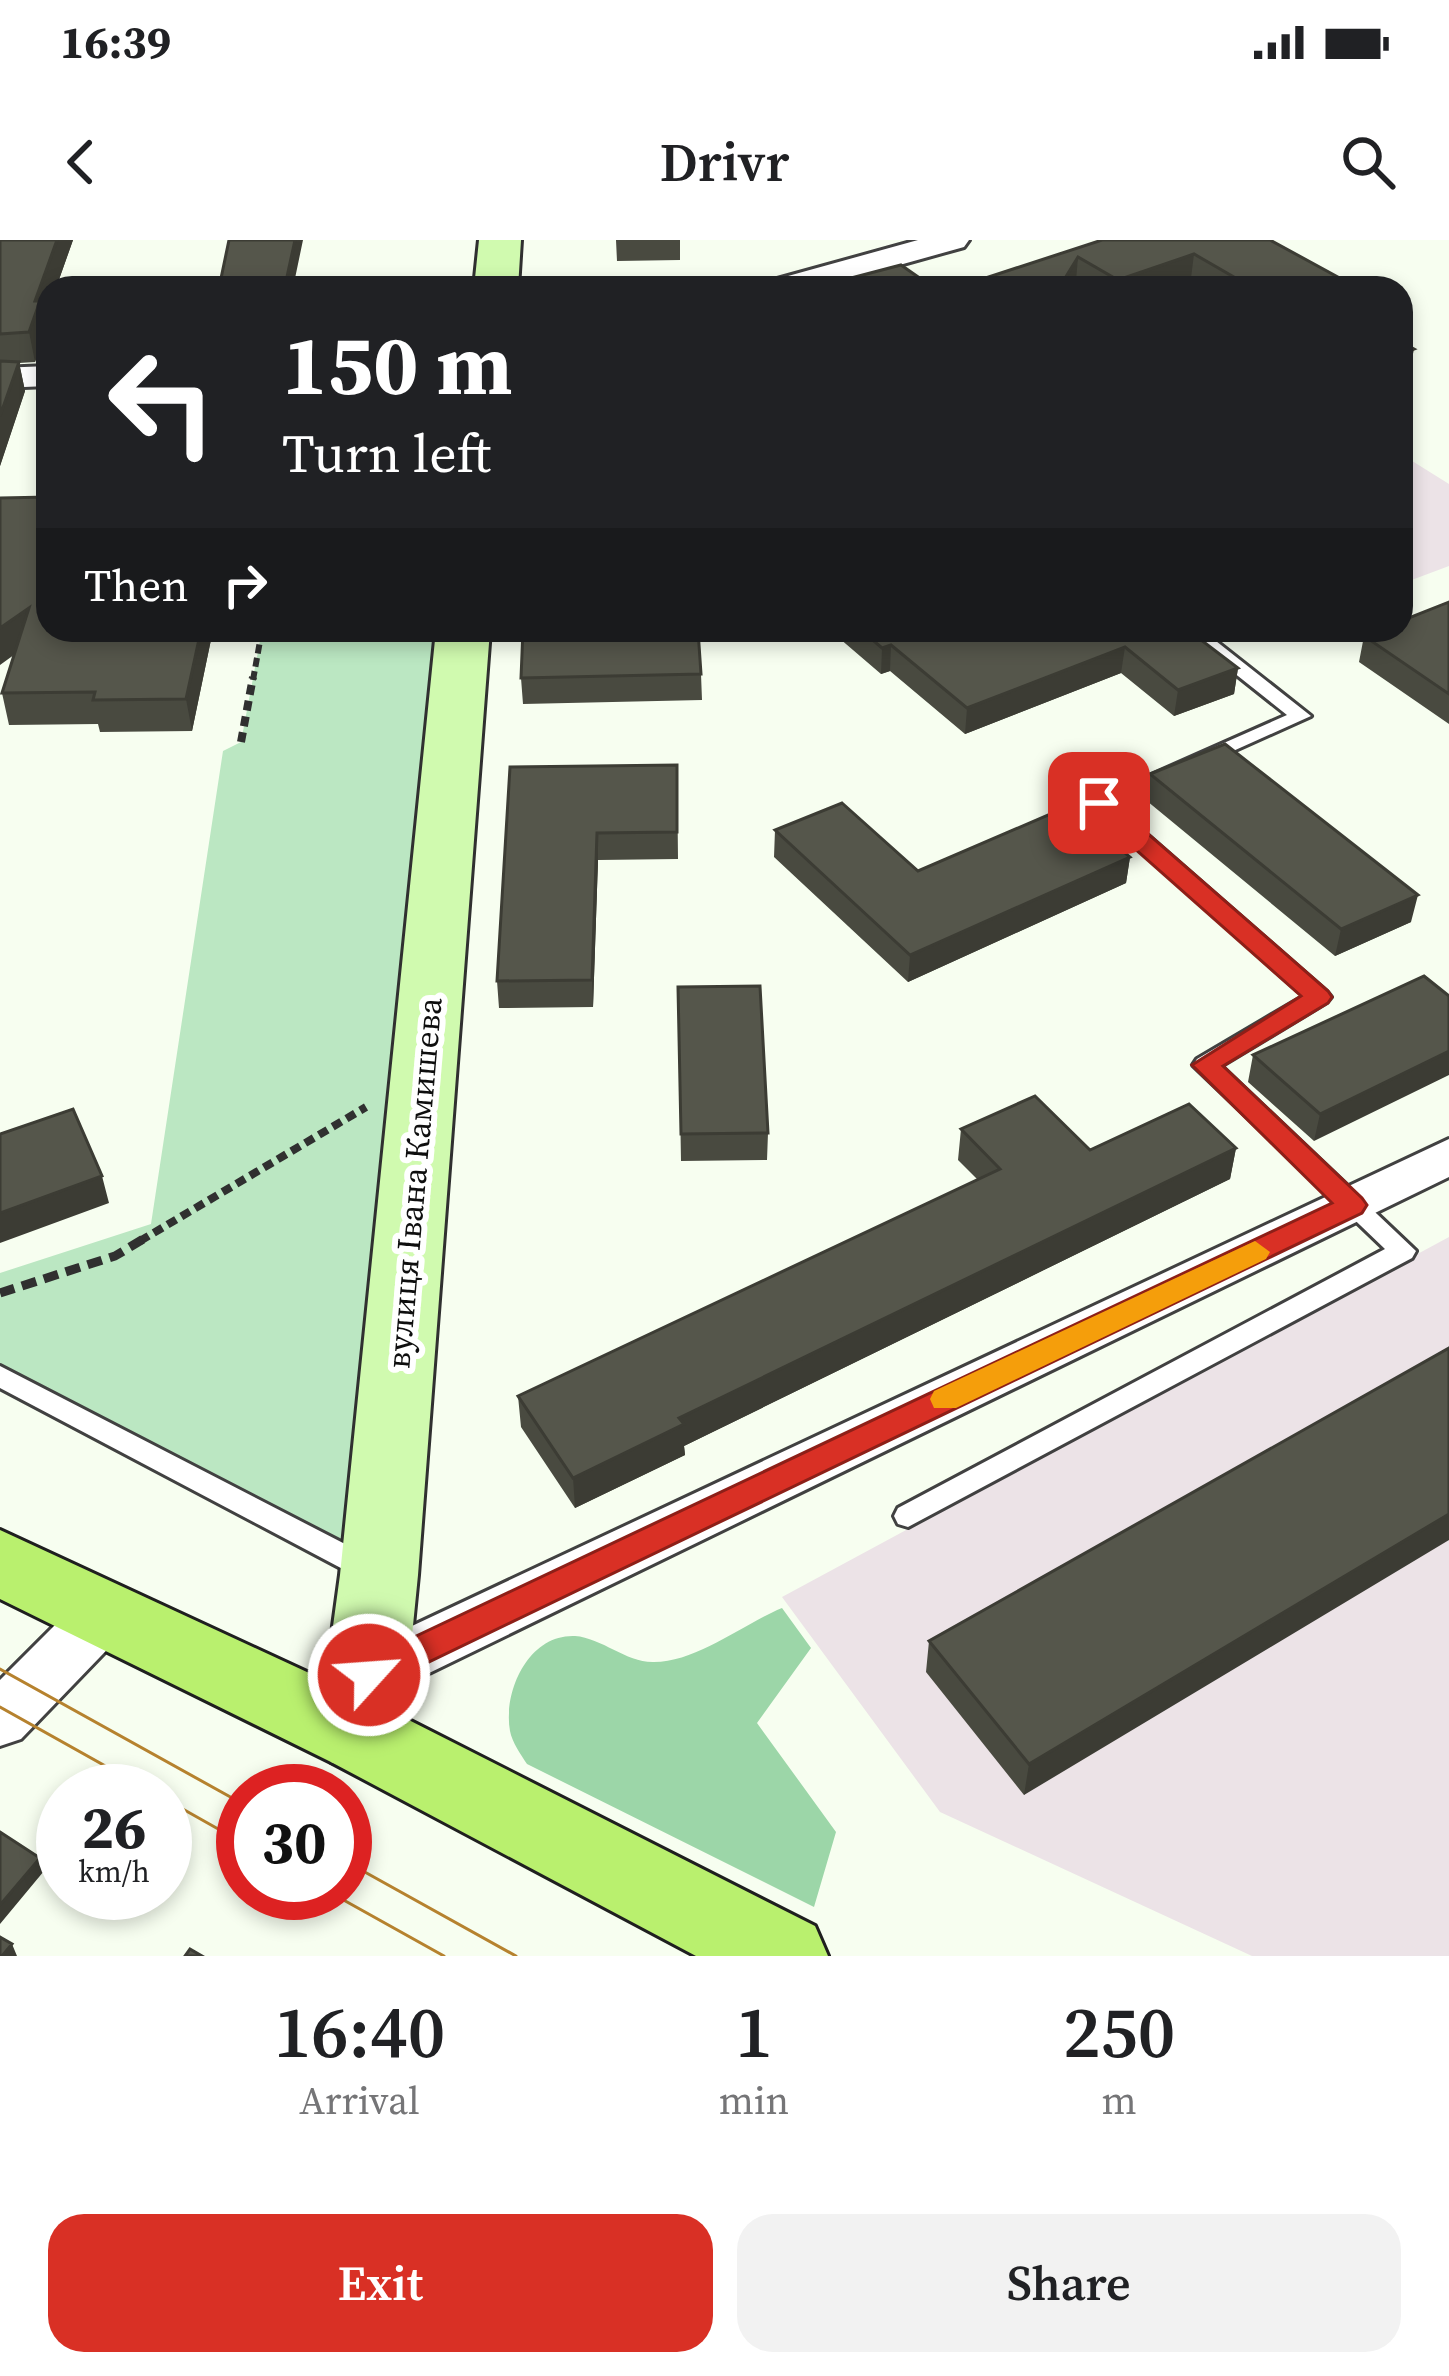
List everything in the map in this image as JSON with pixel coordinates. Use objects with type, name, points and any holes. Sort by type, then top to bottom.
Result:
[{"type":"main road","points":[[0,1562],[105,1613],[364,1705],[783,1956]]},
{"type":"street","points":[[497,276],[500,240]]},
{"type":"street","points":[[824,276],[953,240]]},
{"type":"street","points":[[0,378],[36,376]]},
{"type":"street","name":"вулиця Івана Камишева","points":[[364,1705],[463,642]]},
{"type":"street","points":[[364,1705],[1449,1156]]},
{"type":"street","points":[[0,1720],[105,1613]]},
{"type":"lane","points":[[908,1516],[1403,1251],[1205,1065],[1318,997],[1099,803],[1301,716],[1205,642]]},
{"type":"lane","points":[[0,1376],[379,1575]]},
{"type":"path","points":[[241,742],[260,642]]},
{"type":"path","points":[[0,1293],[115,1256],[424,1073]]},
{"type":"shaded area","points":[[1413,462],[1449,484],[1449,566],[1413,580]]},
{"type":"shaded area","points":[[1449,1237],[1449,1956],[1252,1956],[940,1812],[782,1597]]},
{"type":"green space","points":[[260,642],[462,642],[379,1575],[0,1376],[0,1273],[151,1224],[223,751],[241,742]]},
{"type":"green space","points":[[782,1608],[811,1648],[757,1723],[836,1832],[814,1907],[527,1764],[510,1731],[511,1699],[522,1668],[558,1638],[585,1638],[644,1661],[670,1660],[703,1649]]},
{"type":"building","points":[[0,240],[57,240],[44,276],[36,276],[36,312],[29,332],[0,334]]},
{"type":"building","points":[[229,240],[295,240],[287,276],[222,276]]},
{"type":"building","points":[[1102,240],[1270,240],[1336,276],[1232,276],[1194,254],[1130,276],[1111,276],[1078,257],[1066,276],[992,276]]},
{"type":"building","points":[[901,265],[917,276],[859,276]]},
{"type":"building","points":[[0,361],[19,362],[0,416]]},
{"type":"building","points":[[36,497],[36,642],[198,642],[186,699],[93,700],[95,692],[2,693],[29,608],[0,628],[0,498]]},
{"type":"building","points":[[1449,602],[1449,694],[1373,642],[1413,642],[1413,616]]},
{"type":"building","points":[[522,642],[699,642],[701,674],[521,678]]},
{"type":"building","points":[[875,642],[1204,642],[1238,668],[1178,690],[1125,647],[967,708],[891,645],[882,648]]},
{"type":"building","points":[[1225,744],[1418,895],[1341,929],[1150,774]]},
{"type":"building","points":[[677,765],[677,832],[597,833],[592,980],[497,981],[510,767]]},
{"type":"building","points":[[842,803],[918,871],[1069,806],[1130,857],[910,955],[775,830]]},
{"type":"building","points":[[1424,976],[1449,996],[1449,1051],[1320,1114],[1253,1055]]},
{"type":"building","points":[[760,986],[768,1133],[681,1134],[678,987]]},
{"type":"building","points":[[1035,1096],[1090,1150],[1189,1104],[1236,1148],[679,1418],[684,1424],[573,1478],[518,1396],[1000,1169],[961,1129]]},
{"type":"building","points":[[73,1109],[102,1176],[0,1213],[0,1134]]},
{"type":"building","points":[[1449,1348],[1449,1514],[1029,1764],[929,1641]]},
{"type":"building","points":[[0,1832],[36,1855],[36,1863],[0,1905]]},
{"type":"building","points":[[0,1937],[12,1944],[2,1956],[0,1956]]},
{"type":"tram line","points":[[0,1669],[216,1789]]},
{"type":"tram line","points":[[0,1707],[102,1764]]},
{"type":"tram line","points":[[192,1814],[216,1828]]},
{"type":"tram line","points":[[372,1876],[516,1956]]},
{"type":"tram line","points":[[372,1916],[444,1956]]},
{"type":"slow traffic","points":[[945,1399],[1255,1252]]},
{"type":"route","points":[[369,1675],[1352,1205],[1205,1065],[1318,997],[1099,803]]}]
